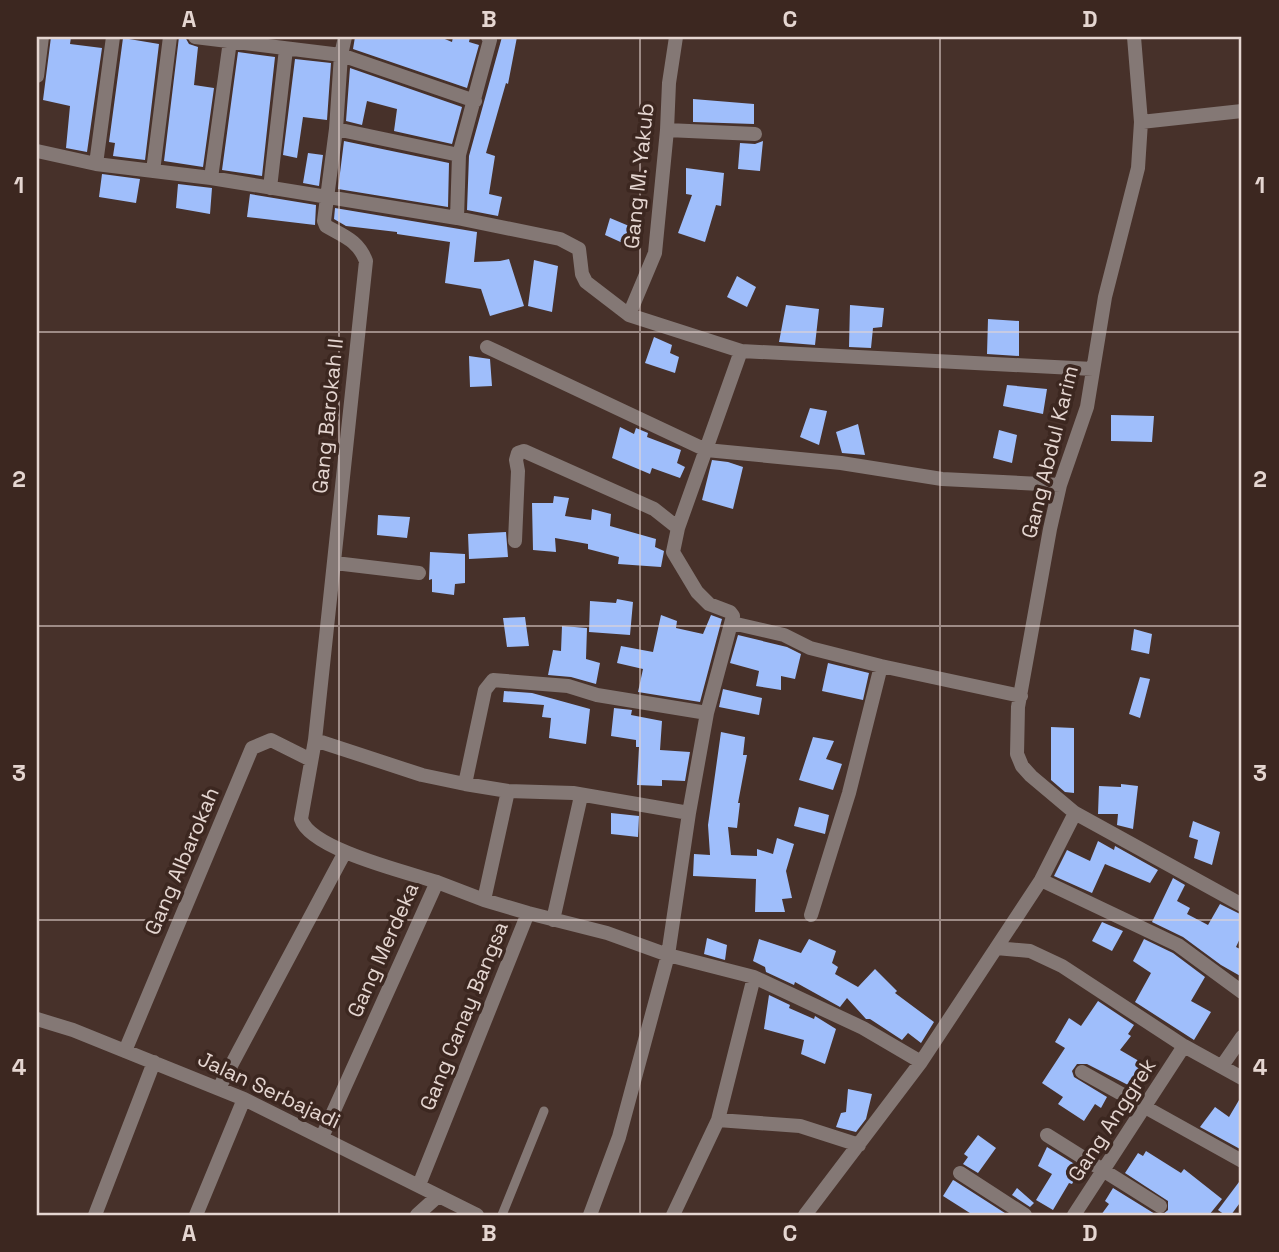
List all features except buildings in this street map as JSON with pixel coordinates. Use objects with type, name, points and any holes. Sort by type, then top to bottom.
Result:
[{"type":"street","points":[[37,76],[42,37]]},
{"type":"street","points":[[96,164],[113,37]]},
{"type":"street","points":[[153,171],[170,37]]},
{"type":"street","points":[[195,37],[341,55],[475,101]]},
{"type":"street","name":"Gang Barokah II","points":[[301,818],[315,740],[366,261],[362,250],[354,241],[326,226],[324,221],[345,37]]},
{"type":"street","points":[[457,218],[459,155],[490,40],[488,37]]},
{"type":"street","name":"Gang M. Yakub","points":[[629,316],[655,253],[669,83],[676,37]]},
{"type":"street","name":"Gang Abdul Karim","points":[[1134,37],[1142,122],[1138,168],[1105,297],[1087,407],[1060,485],[1021,696],[1017,754],[1022,766],[1031,776],[1075,813],[1242,905]]},
{"type":"street","points":[[211,178],[230,41]]},
{"type":"street","points":[[270,188],[286,49]]},
{"type":"street","points":[[1142,122],[1242,111]]},
{"type":"street","points":[[336,129],[459,155]]},
{"type":"street","points":[[667,130],[755,134]]},
{"type":"street","points":[[37,151],[96,164],[211,178],[457,218],[560,239],[575,246],[581,254],[582,274],[586,282],[629,316],[741,351],[1093,369]]},
{"type":"street","points":[[486,348],[706,450],[841,463],[942,479],[1060,485]]},
{"type":"street","points":[[590,1215],[619,1137],[668,955],[707,713],[732,623],[733,616],[730,612],[709,604],[697,592],[673,552],[678,528],[741,351]]},
{"type":"street","points":[[515,541],[518,471],[516,460],[518,453],[524,451],[654,509],[678,528]]},
{"type":"street","points":[[335,563],[419,573]]},
{"type":"street","points":[[732,623],[784,635],[810,648],[881,666],[1021,696]]},
{"type":"street","points":[[811,915],[849,793],[881,666]]},
{"type":"street","points":[[465,784],[485,690],[493,680],[568,687],[597,695],[707,713]]},
{"type":"street","name":"Gang Albarokah","points":[[125,1051],[252,748],[271,740],[311,760]]},
{"type":"street","points":[[315,740],[422,775],[465,784],[508,792],[573,793],[689,813]]},
{"type":"street","points":[[484,900],[508,792]]},
{"type":"street","points":[[553,920],[581,796]]},
{"type":"street","points":[[805,1215],[921,1062],[1041,880],[1075,813]]},
{"type":"street","name":"Gang Merdeka","points":[[301,818],[303,827],[310,833],[345,852],[436,881],[322,1137]]},
{"type":"street","points":[[219,1088],[345,852]]},
{"type":"street","points":[[1041,880],[1178,945],[1242,992]]},
{"type":"street","name":"Gang Canay Bangsa","points":[[419,1185],[528,914],[436,881]]},
{"type":"street","points":[[528,914],[607,933],[668,955],[754,977],[853,1023],[921,1062]]},
{"type":"street","points":[[996,948],[1030,951],[1062,966],[1184,1046],[1242,1079]]},
{"type":"street","points":[[673,1215],[718,1120],[754,977]]},
{"type":"street","name":"Jalan Serbajadi","points":[[37,1019],[155,1062],[244,1099],[477,1215]]},
{"type":"street","points":[[1223,1066],[1242,1037]]},
{"type":"street","name":"Gang Anggrek","points":[[1074,1215],[1106,1170],[1184,1046]]},
{"type":"street","points":[[95,1215],[155,1062]]},
{"type":"street","points":[[1082,1072],[1242,1161]]},
{"type":"street","points":[[196,1215],[244,1099]]},
{"type":"street","points":[[718,1120],[800,1126],[859,1145]]},
{"type":"street","points":[[1046,1135],[1160,1206]]},
{"type":"street","points":[[960,1173],[1025,1215]]},
{"type":"street","points":[[417,1215],[438,1196]]},
{"type":"lane","points":[[502,1215],[544,1111]]}]
